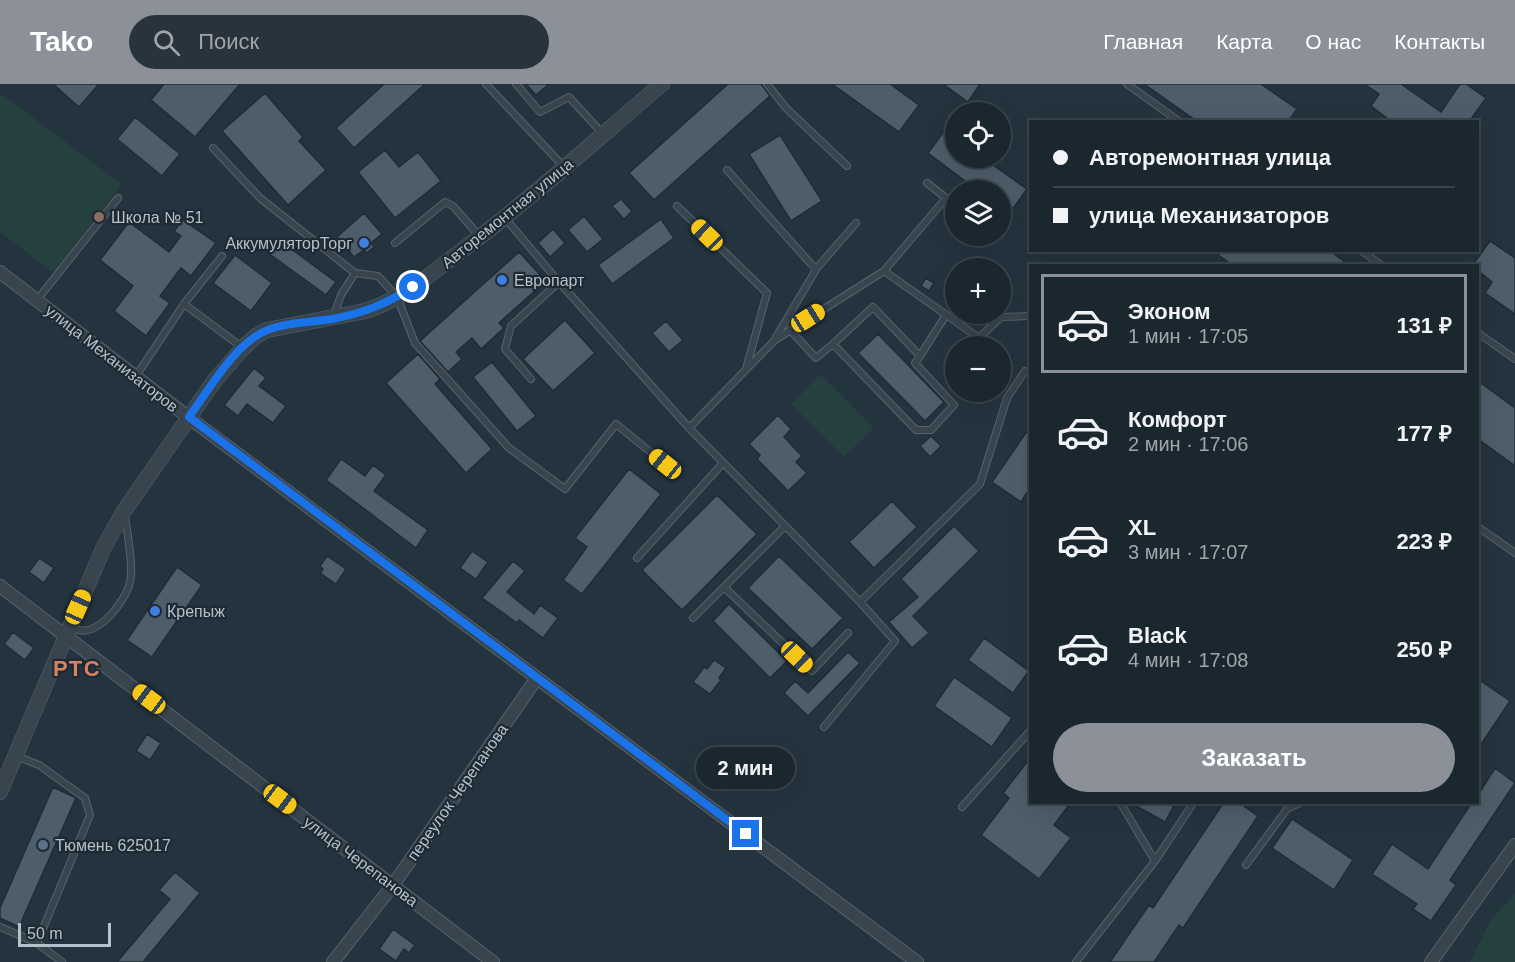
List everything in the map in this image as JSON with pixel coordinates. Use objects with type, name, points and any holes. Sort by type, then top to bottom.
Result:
[{"type":"street","name":"Авторемонтная улица","points":[[1,788],[103,549],[124,511],[189,417],[215,380],[243,348],[267,330],[332,319],[379,307],[397,297],[480,237],[662,84]]},
{"type":"street","name":"улица Механизаторов","points":[[0,272],[135,377],[917,962]]},
{"type":"street","name":"улица Черепанова","points":[[0,586],[68,631],[492,962]]},
{"type":"street","name":"переулок Черепанова","points":[[333,962],[393,885],[537,678]]},
{"type":"street","points":[[1431,962],[1515,845]]},
{"type":"lane","points":[[486,84],[564,167]]},
{"type":"lane","points":[[516,84],[540,112],[569,97],[603,134]]},
{"type":"lane","points":[[767,84],[786,108],[847,166]]},
{"type":"lane","points":[[1127,84],[1177,120]]},
{"type":"lane","points":[[213,148],[260,198],[355,273],[378,276],[397,297],[415,343],[509,448],[565,489],[616,424],[665,464]]},
{"type":"lane","points":[[727,170],[817,268]]},
{"type":"lane","points":[[689,428],[775,340],[884,271],[946,198],[927,183]]},
{"type":"lane","points":[[37,300],[118,198]]},
{"type":"lane","points":[[395,243],[446,202],[453,206],[480,237]]},
{"type":"lane","points":[[677,206],[767,293],[746,370]]},
{"type":"lane","points":[[504,217],[689,428],[860,602],[895,641],[824,727]]},
{"type":"lane","points":[[775,340],[817,268],[856,222]]},
{"type":"lane","points":[[1364,252],[1379,264]]},
{"type":"lane","points":[[135,377],[184,304],[222,256]]},
{"type":"lane","points":[[884,271],[945,314]]},
{"type":"lane","points":[[332,319],[341,295],[355,273]]},
{"type":"lane","points":[[531,379],[505,349],[511,326],[559,282]]},
{"type":"lane","points":[[184,304],[243,348]]},
{"type":"lane","points":[[790,330],[816,358],[873,307],[920,356]]},
{"type":"lane","points":[[1011,317],[1029,316]]},
{"type":"lane","points":[[833,344],[916,430],[931,430],[954,405],[915,363],[945,317]]},
{"type":"lane","points":[[959,324],[979,338],[994,324]]},
{"type":"lane","points":[[1479,334],[1515,359]]},
{"type":"lane","points":[[860,602],[980,484],[1007,398],[1025,371]]},
{"type":"lane","points":[[637,558],[723,463]]},
{"type":"lane","points":[[68,631],[92,630],[108,618],[120,603],[130,582],[124,511]]},
{"type":"lane","points":[[693,618],[784,527]]},
{"type":"lane","points":[[1479,528],[1515,553]]},
{"type":"lane","points":[[724,587],[812,671],[848,633]]},
{"type":"lane","points":[[962,807],[1029,732]]},
{"type":"lane","points":[[15,756],[39,765],[85,798],[90,815],[37,943]]},
{"type":"lane","points":[[1121,804],[1155,861]]},
{"type":"lane","points":[[1076,962],[1155,861],[1193,804]]},
{"type":"lane","points":[[1246,865],[1287,808],[1297,804]]},
{"type":"lane","points":[[0,927],[37,943],[62,962]]},
{"type":"green space","points":[[2,94],[122,185],[54,273],[0,232],[0,96]]},
{"type":"green space","points":[[821,374],[874,428],[844,457],[791,404]]},
{"type":"green space","points":[[1515,894],[1515,962],[1470,962],[1491,919]]},
{"type":"building","points":[[53,84],[99,84],[79,107]]},
{"type":"building","points":[[164,84],[240,84],[195,137],[151,100]]},
{"type":"building","points":[[384,84],[425,84],[354,148],[336,128]]},
{"type":"building","points":[[526,84],[549,84],[536,95]]},
{"type":"building","points":[[728,84],[761,84],[770,96],[654,200],[629,173]]},
{"type":"building","points":[[832,84],[890,84],[919,105],[899,132]]},
{"type":"building","points":[[943,84],[980,84],[968,102]]},
{"type":"building","points":[[1144,84],[1261,84],[1297,109],[1289,120],[1195,120]]},
{"type":"building","points":[[1364,84],[1401,84],[1441,112],[1460,84],[1466,84],[1486,98],[1470,120],[1389,120],[1371,106],[1379,94]]},
{"type":"building","points":[[265,93],[303,137],[299,141],[326,170],[288,205],[222,131]]},
{"type":"building","points":[[135,117],[180,154],[162,176],[117,139]]},
{"type":"building","points":[[945,130],[945,166],[928,153]]},
{"type":"building","points":[[780,135],[822,201],[791,221],[749,154]]},
{"type":"building","points":[[385,150],[399,167],[418,152],[441,181],[395,218],[358,172]]},
{"type":"building","points":[[948,168],[997,168],[1027,189],[1011,211],[1011,180],[964,180]]},
{"type":"building","points":[[621,199],[632,211],[624,219],[612,206]]},
{"type":"building","points":[[364,213],[382,234],[371,243],[374,247],[367,253],[364,250],[354,257],[337,237]]},
{"type":"building","points":[[584,216],[603,239],[587,252],[568,230]]},
{"type":"building","points":[[661,219],[674,238],[612,284],[598,265]]},
{"type":"building","points":[[183,220],[216,243],[191,276],[181,268],[160,296],[170,303],[146,336],[114,311],[133,286],[100,260],[129,222],[169,252],[181,236],[174,231]]},
{"type":"building","points":[[553,229],[565,243],[550,257],[538,243]]},
{"type":"building","points":[[278,239],[336,282],[326,295],[268,253]]},
{"type":"building","points":[[1490,241],[1515,258],[1515,314],[1485,293],[1492,282],[1479,272],[1479,264],[1473,264]]},
{"type":"building","points":[[519,252],[543,278],[536,284],[539,287],[499,323],[504,328],[481,349],[472,338],[456,352],[462,359],[448,372],[420,341]]},
{"type":"building","points":[[1215,252],[1332,252],[1347,264],[1230,264]]},
{"type":"building","points":[[235,255],[272,283],[251,311],[213,283]]},
{"type":"building","points":[[926,278],[934,283],[929,291],[921,286]]},
{"type":"building","points":[[565,320],[595,353],[553,391],[523,359]]},
{"type":"building","points":[[666,321],[683,340],[669,352],[652,333]]},
{"type":"building","points":[[878,334],[944,402],[925,421],[858,353]]},
{"type":"building","points":[[418,354],[440,379],[435,384],[492,449],[466,473],[386,383]]},
{"type":"building","points":[[492,362],[536,416],[517,431],[473,377]]},
{"type":"building","points":[[254,368],[266,378],[259,386],[286,406],[273,423],[247,404],[238,416],[224,405]]},
{"type":"building","points":[[1479,382],[1515,408],[1515,466],[1479,440]]},
{"type":"building","points":[[778,415],[791,429],[784,437],[802,456],[796,462],[807,473],[788,491],[757,459],[760,455],[749,444]]},
{"type":"building","points":[[1029,428],[1029,490],[1021,502],[992,482]]},
{"type":"building","points":[[931,436],[941,446],[930,457],[920,446]]},
{"type":"building","points":[[341,459],[365,476],[373,465],[386,475],[374,491],[428,530],[416,548],[326,480]]},
{"type":"building","points":[[629,469],[661,494],[582,594],[563,580],[587,547],[575,538]]},
{"type":"building","points":[[717,495],[757,534],[682,610],[642,570]]},
{"type":"building","points":[[892,501],[917,527],[874,568],[849,542]]},
{"type":"building","points":[[954,526],[979,551],[913,616],[929,633],[912,648],[889,622],[918,597],[901,579]]},
{"type":"building","points":[[472,551],[488,562],[476,579],[460,568]]},
{"type":"building","points":[[327,556],[346,569],[336,584],[320,573],[323,569],[320,566]]},
{"type":"building","points":[[779,556],[843,618],[812,649],[748,588]]},
{"type":"building","points":[[39,558],[54,568],[44,583],[29,572]]},
{"type":"building","points":[[513,561],[525,571],[507,592],[534,614],[540,605],[558,618],[543,638],[519,620],[517,623],[482,598]]},
{"type":"building","points":[[177,567],[202,585],[152,657],[127,640]]},
{"type":"building","points":[[729,604],[787,661],[770,678],[713,621]]},
{"type":"building","points":[[13,632],[34,648],[25,660],[4,644]]},
{"type":"building","points":[[984,638],[1029,671],[1013,693],[968,660]]},
{"type":"building","points":[[848,652],[860,663],[808,716],[784,693],[795,681],[808,693]]},
{"type":"building","points":[[714,660],[726,668],[719,678],[721,680],[710,694],[693,682],[704,667],[707,669]]},
{"type":"building","points":[[954,677],[1012,718],[992,747],[934,706]]},
{"type":"building","points":[[1479,680],[1510,701],[1479,748]]},
{"type":"building","points":[[147,734],[161,743],[150,760],[136,751]]},
{"type":"building","points":[[1029,759],[1029,804],[1070,804],[1054,825],[1071,838],[1039,879],[981,835],[1009,798],[1003,793]]},
{"type":"building","points":[[1495,768],[1515,783],[1450,880],[1456,885],[1431,921],[1413,909],[1417,904],[1372,874],[1392,844],[1428,869],[1471,804],[1479,804],[1479,793]]},
{"type":"building","points":[[53,787],[76,798],[19,927],[0,918],[0,908]]},
{"type":"building","points":[[1133,804],[1175,804],[1165,822]]},
{"type":"building","points":[[1223,804],[1241,804],[1258,816],[1183,928],[1179,925],[1154,962],[1110,962],[1149,905],[1153,908]]},
{"type":"building","points":[[1292,819],[1353,860],[1334,890],[1272,848]]},
{"type":"building","points":[[175,872],[200,893],[143,962],[117,962],[170,899],[159,890]]},
{"type":"building","points":[[393,929],[415,945],[409,953],[404,949],[396,961],[379,949]]},
{"type":"place","name":"Школа № 51","points":[[99,217]]},
{"type":"place","name":"АккумуляторТорг","points":[[364,243]]},
{"type":"place","name":"Европарт","points":[[502,280]]},
{"type":"place","name":"Крепыж","points":[[155,611]]},
{"type":"place","name":"Тюмень 625017","points":[[43,845]]},
{"type":"district","name":"РТС","points":[[77,668]]},
{"type":"route","points":[[413,287],[379,307],[332,319],[281,326],[256,336],[215,380],[189,417],[746,834]]}]
